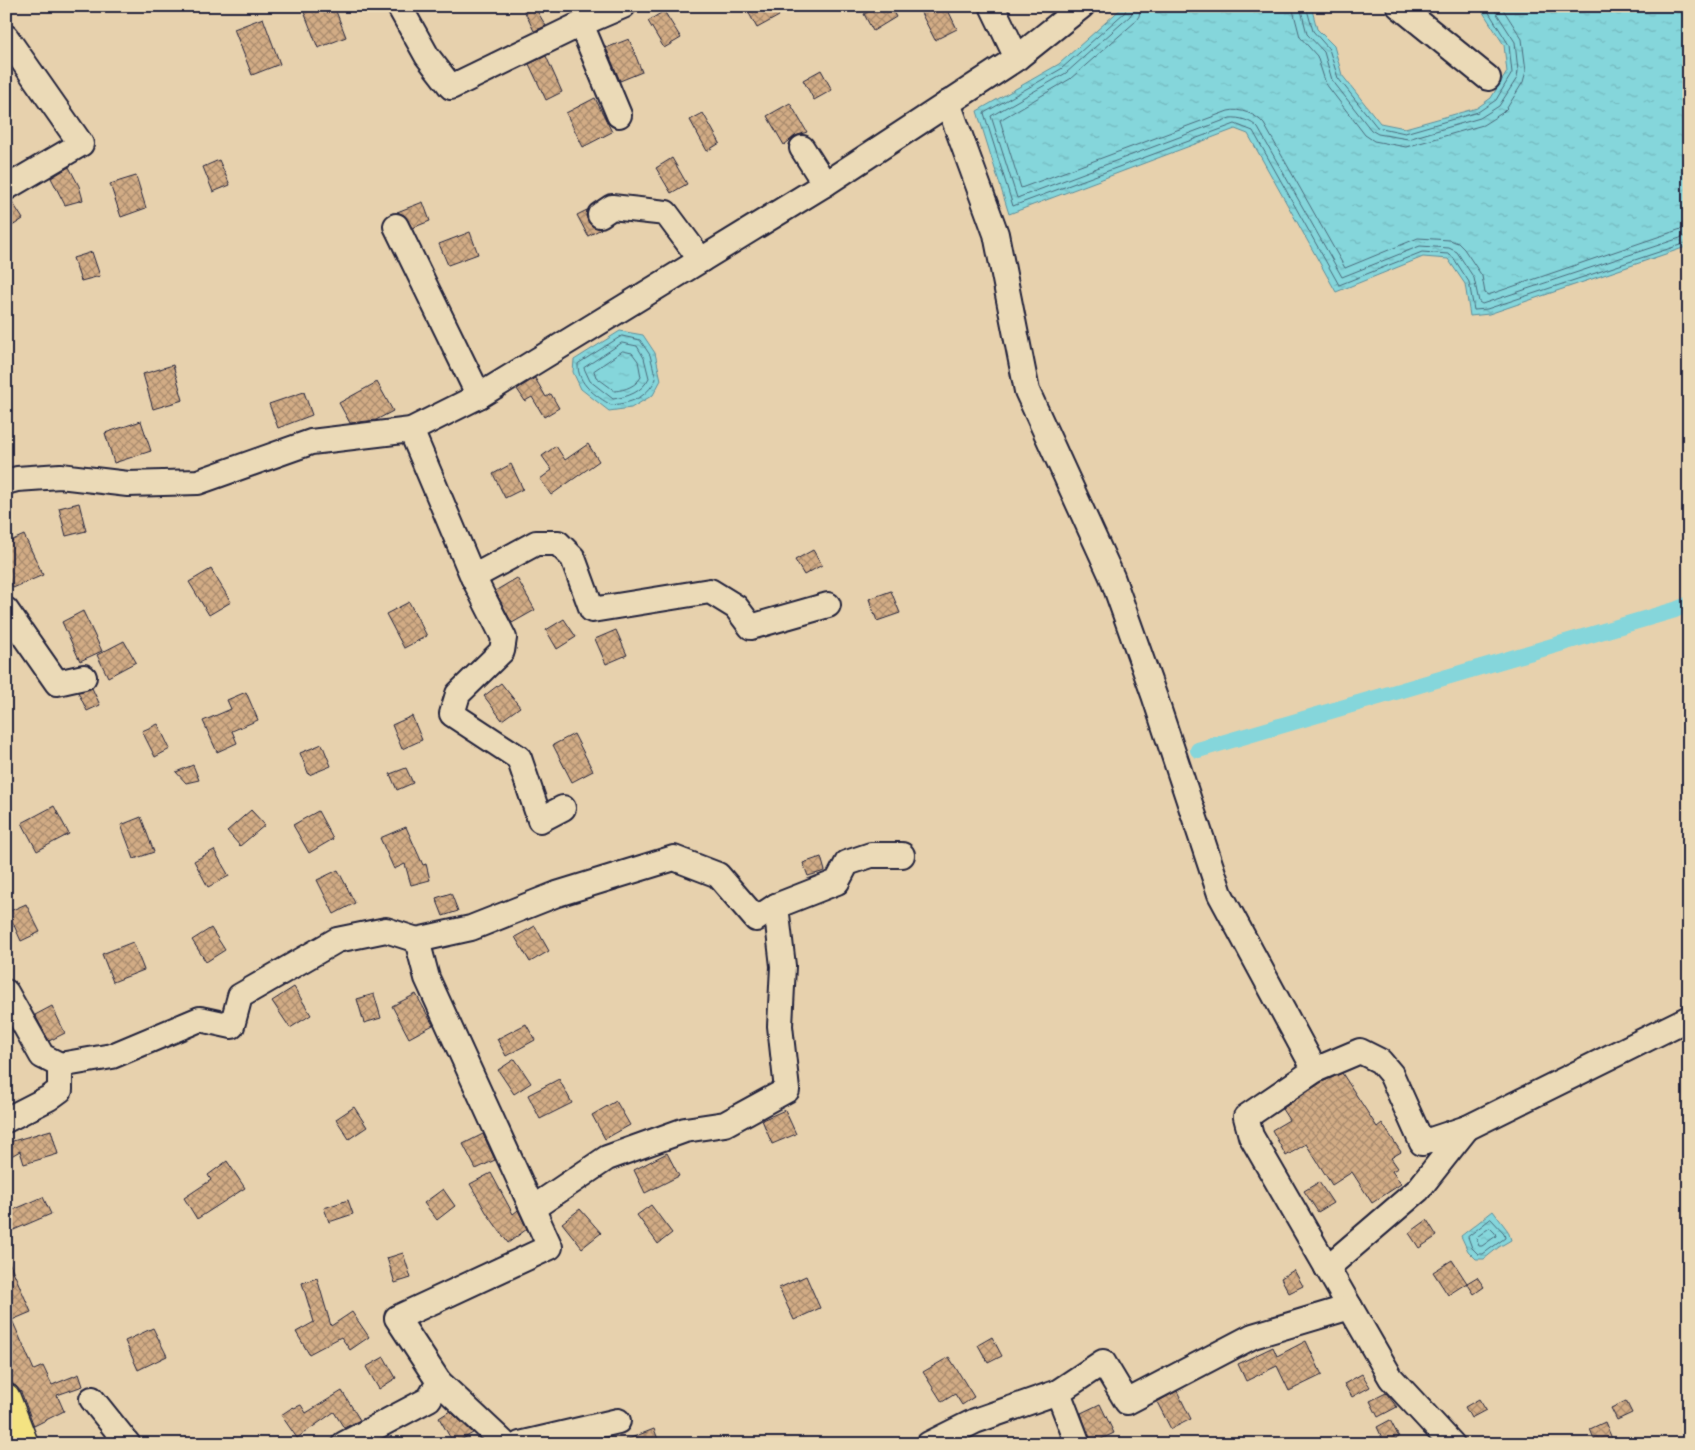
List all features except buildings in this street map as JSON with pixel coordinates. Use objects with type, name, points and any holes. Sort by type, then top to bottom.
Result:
[{"type":"main road","points":[[6,1398],[24,1444]]},
{"type":"street","points":[[399,6],[427,56],[451,87],[580,24],[622,6]]},
{"type":"street","points":[[992,6],[1017,58]]},
{"type":"street","points":[[6,482],[17,479],[60,476],[128,484],[198,482],[311,442],[411,430],[479,396],[825,184],[1017,58],[1082,6]]},
{"type":"street","points":[[1399,6],[1488,78]]},
{"type":"street","points":[[580,24],[619,115]]},
{"type":"street","points":[[6,37],[81,144],[6,188]]},
{"type":"street","points":[[948,103],[996,234],[1027,392],[1112,577],[1154,695],[1220,894],[1315,1070]]},
{"type":"street","points":[[802,148],[825,184]]},
{"type":"street","points":[[600,215],[612,208],[666,213],[701,260]]},
{"type":"street","points":[[396,226],[479,396]]},
{"type":"street","points":[[411,430],[473,577],[504,638],[502,652],[458,694],[452,714],[520,758],[540,820],[563,808]]},
{"type":"street","points":[[473,577],[536,543],[558,543],[573,558],[592,610],[710,591],[736,607],[751,627],[828,605]]},
{"type":"street","points":[[6,610],[57,683],[84,677]]},
{"type":"street","points":[[6,992],[42,1056],[60,1065],[112,1056],[200,1019],[232,1026],[240,996],[337,940],[386,930],[417,940],[471,928],[556,894],[674,858],[718,875],[756,919],[776,906],[837,882],[847,863],[871,855],[902,855]]},
{"type":"street","points":[[533,1208],[607,1158],[685,1130],[725,1124],[787,1090],[780,1026],[783,966],[776,906]]},
{"type":"street","points":[[417,940],[427,978],[550,1247],[397,1318],[439,1382],[505,1444]]},
{"type":"street","points":[[1452,1444],[1391,1378],[1251,1136],[1246,1117],[1315,1070],[1360,1051],[1380,1061],[1391,1074],[1422,1143],[1467,1128],[1689,1018]]},
{"type":"street","points":[[6,1120],[49,1098],[60,1090],[60,1065]]},
{"type":"street","points":[[1327,1268],[1418,1190],[1467,1128]]},
{"type":"street","points":[[930,1444],[974,1420],[1058,1392],[1103,1362],[1127,1402],[1253,1336],[1350,1308]]},
{"type":"street","points":[[344,1444],[429,1399],[439,1382]]},
{"type":"street","points":[[1058,1392],[1078,1444]]},
{"type":"street","points":[[92,1399],[128,1444]]},
{"type":"street","points":[[520,1444],[618,1421]]},
{"type":"water","points":[[1124,6],[1311,6],[1317,29],[1334,46],[1342,75],[1380,123],[1405,128],[1477,108],[1491,98],[1507,72],[1504,45],[1479,6],[1689,6],[1689,246],[1489,314],[1470,316],[1465,284],[1448,259],[1423,257],[1336,292],[1248,134],[1235,129],[1009,214],[977,111],[1059,64]]},
{"type":"water","points":[[620,331],[643,335],[655,353],[661,380],[653,395],[631,408],[609,411],[581,389],[573,372],[574,360]]},
{"type":"water","points":[[1493,1211],[1508,1231],[1511,1240],[1484,1259],[1476,1259],[1468,1251],[1461,1236]]},
{"type":"waterway","points":[[1198,750],[1675,610],[1689,604]]}]
